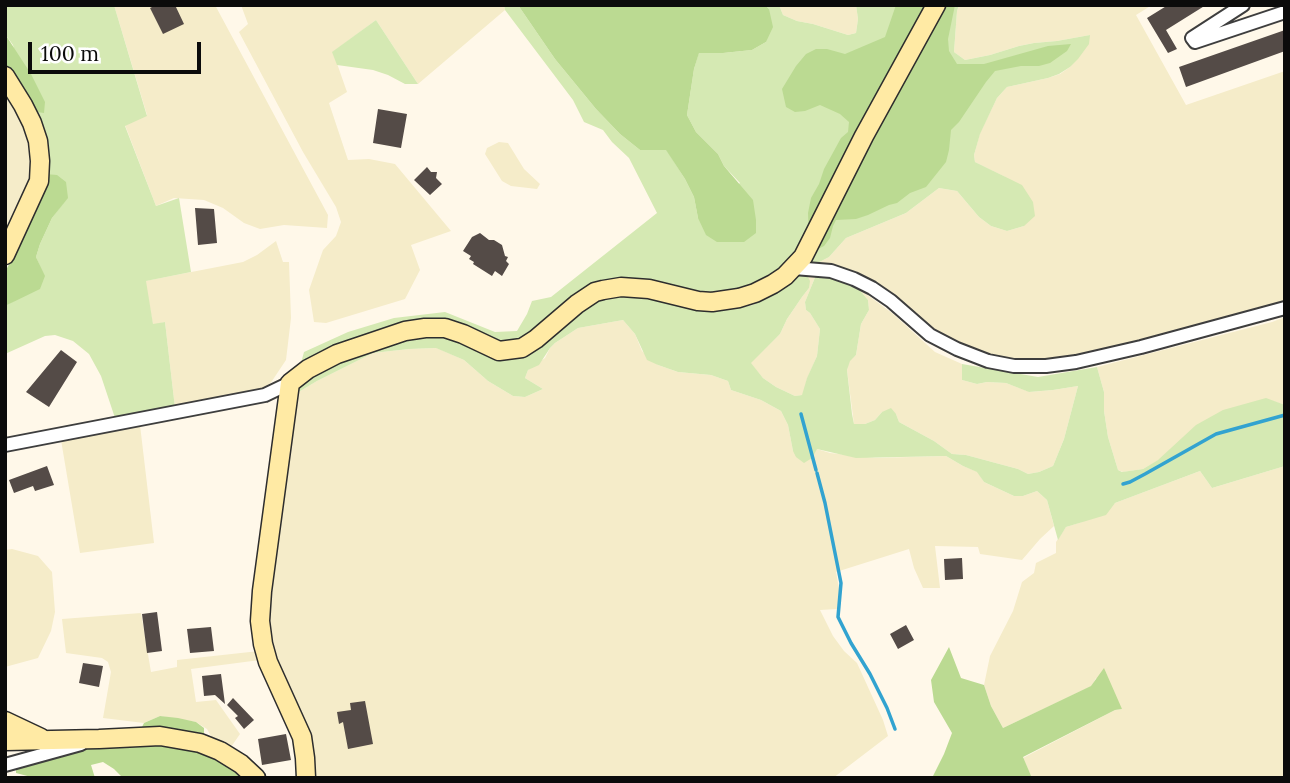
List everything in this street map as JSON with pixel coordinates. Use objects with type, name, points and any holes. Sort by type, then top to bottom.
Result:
[{"type":"street","points":[[5,445],[265,395],[290,383],[330,357],[405,331],[445,328],[491,348],[508,351],[522,348],[577,304],[603,290],[621,287],[649,289],[698,301],[726,300],[755,293],[785,276],[803,257],[907,54],[936,5]]},
{"type":"street","points":[[1242,5],[1192,38],[1195,42],[1285,12]]},
{"type":"street","points":[[5,76],[32,123],[38,141],[40,161],[39,181],[5,255]]},
{"type":"street","points":[[794,268],[831,271],[854,279],[891,301],[930,335],[988,361],[1014,366],[1076,362],[1285,308]]},
{"type":"street","points":[[290,383],[260,621],[266,657],[302,737],[306,778]]},
{"type":"street","points":[[5,764],[13,750],[10,732],[48,741],[160,736],[200,743],[220,751],[256,778]]},
{"type":"street","points":[[5,764],[99,739]]},
{"type":"street","points":[[5,764],[48,741]]},
{"type":"shaded area","points":[[114,5],[215,5],[328,215],[327,228],[284,225],[260,229],[204,200],[174,198],[156,206],[125,125],[147,115]]},
{"type":"shaded area","points":[[241,5],[504,5],[505,10],[418,84],[376,20],[333,52],[347,92],[329,103],[348,160],[369,159],[395,164],[451,231],[411,245],[420,270],[405,299],[326,323],[314,322],[309,290],[323,250],[336,236],[341,222],[336,207],[303,152],[239,32],[248,24]]},
{"type":"shaded area","points":[[779,5],[856,5],[856,33],[848,35],[797,21],[783,15]]},
{"type":"shaded area","points":[[959,5],[1152,5],[1136,15],[1186,105],[1285,71],[1285,304],[1079,358],[1013,363],[987,357],[933,332],[889,295],[812,266],[829,257],[846,238],[906,213],[939,188],[957,191],[979,217],[991,226],[1007,231],[1024,226],[1005,177],[975,162],[974,155],[980,133],[997,98],[1007,87],[1060,74],[1070,67],[1090,35],[1019,46],[965,60],[954,52]]},
{"type":"shaded area","points":[[5,89],[16,107],[30,141],[33,161],[27,193],[5,239]]},
{"type":"shaded area","points":[[499,142],[508,143],[524,169],[540,184],[537,189],[511,186],[502,181],[485,154],[487,148]]},
{"type":"shaded area","points":[[276,241],[283,262],[289,262],[291,318],[286,360],[264,390],[175,408],[165,322],[153,325],[145,281],[243,262]]},
{"type":"shaded area","points":[[807,275],[816,275],[805,302],[806,310],[820,329],[817,356],[803,395],[795,396],[763,378],[750,363],[780,334],[809,288]]},
{"type":"shaded area","points":[[858,288],[892,313],[935,352],[962,364],[962,380],[977,384],[1006,383],[1030,392],[1078,386],[1064,439],[1053,466],[1028,474],[966,455],[952,454],[899,422],[896,414],[882,412],[875,420],[854,424],[847,370],[849,361],[856,355],[861,324],[869,310],[868,300]]},
{"type":"shaded area","points":[[1285,317],[1285,405],[1266,399],[1143,469],[1123,472],[1118,470],[1108,437],[1104,392],[1097,367]]},
{"type":"shaded area","points":[[623,320],[635,334],[642,351],[658,365],[678,372],[711,375],[728,381],[731,390],[761,400],[781,411],[788,425],[793,451],[817,449],[875,458],[946,456],[978,472],[984,482],[1014,496],[1037,491],[1047,500],[1054,526],[1022,560],[980,554],[978,547],[935,546],[940,588],[923,588],[909,549],[836,572],[840,594],[837,609],[820,610],[833,636],[857,663],[888,736],[833,778],[313,778],[278,675],[268,634],[267,598],[292,396],[373,353],[437,348],[464,360],[488,381],[513,396],[525,397],[543,389],[525,378],[528,370],[545,358],[555,343],[578,328]]},
{"type":"shaded area","points":[[140,425],[154,543],[80,553],[61,440]]},
{"type":"shaded area","points":[[1285,466],[1285,778],[1032,778],[1023,758],[1115,710],[1122,709],[1096,678],[1092,686],[1003,728],[984,685],[990,656],[1013,611],[1022,582],[1034,573],[1036,563],[1056,553],[1056,542],[1066,527],[1082,522],[1115,503],[1200,471],[1212,488]]},
{"type":"shaded area","points":[[12,549],[38,556],[52,572],[55,612],[51,631],[38,658],[5,667],[5,550]]},
{"type":"shaded area","points":[[141,613],[151,672],[177,667],[177,660],[259,651],[260,660],[191,669],[196,702],[216,700],[240,734],[231,747],[212,738],[207,729],[196,722],[160,716],[144,723],[103,718],[111,672],[108,662],[102,658],[66,653],[62,619]]},
{"type":"green space","points":[[5,5],[114,5],[147,116],[125,126],[156,206],[179,198],[191,272],[146,281],[153,324],[165,322],[175,408],[115,418],[101,376],[89,354],[73,341],[55,335],[45,336],[5,354],[5,306],[21,297],[44,276],[36,257],[52,218],[67,198],[45,174],[13,45],[5,34]]},
{"type":"green space","points":[[504,5],[518,5],[555,59],[620,134],[640,150],[666,149],[694,197],[698,218],[740,183],[724,166],[718,154],[696,132],[687,115],[699,52],[752,50],[766,42],[769,9],[765,5],[779,5],[783,15],[848,35],[856,33],[856,5],[959,5],[954,52],[965,60],[1034,43],[1090,35],[1089,44],[1078,59],[1059,74],[1007,87],[997,98],[980,134],[974,155],[975,162],[1022,185],[1033,202],[1035,216],[1024,226],[1007,231],[991,226],[979,217],[957,191],[939,188],[906,213],[846,238],[829,257],[756,287],[706,296],[626,282],[511,347],[468,333],[408,336],[434,336],[472,348],[526,355],[595,302],[614,296],[641,296],[701,309],[735,309],[753,305],[801,275],[807,275],[809,288],[780,334],[751,363],[763,378],[776,387],[795,396],[802,395],[817,356],[820,329],[806,310],[805,302],[816,275],[828,276],[858,288],[868,300],[869,310],[861,324],[856,355],[847,370],[854,424],[875,420],[882,412],[891,408],[899,422],[952,454],[966,455],[1028,474],[1039,472],[1053,466],[1064,439],[1078,386],[1029,392],[1006,383],[977,384],[962,380],[962,364],[1038,377],[1097,367],[1104,392],[1108,437],[1118,470],[1122,472],[1143,469],[1158,460],[1196,425],[1223,410],[1266,398],[1285,405],[1285,466],[1212,488],[1200,471],[1115,503],[1106,515],[1066,527],[1058,540],[1047,500],[1037,491],[1014,496],[984,482],[977,472],[946,456],[856,458],[817,449],[812,458],[804,463],[793,451],[788,425],[781,411],[761,400],[731,390],[728,381],[711,375],[678,372],[647,360],[635,334],[623,320],[578,328],[555,343],[539,365],[528,370],[525,378],[543,389],[525,397],[513,396],[488,381],[464,360],[436,348],[373,353],[292,396],[304,352],[348,332],[394,318],[445,312],[495,332],[517,331],[532,301],[551,297],[657,213],[629,158],[603,130],[584,122],[573,100],[505,10]]},
{"type":"green space","points":[[518,5],[765,5],[769,9],[773,27],[766,42],[752,50],[699,53],[687,115],[696,132],[718,154],[724,166],[753,200],[756,233],[744,242],[717,242],[706,235],[698,218],[694,197],[666,150],[640,150],[620,134],[555,59]]},
{"type":"green space","points":[[896,5],[955,5],[948,39],[949,51],[957,64],[984,64],[1048,46],[1071,44],[1067,51],[1050,63],[995,71],[951,130],[946,162],[926,187],[868,215],[836,220],[824,246],[812,248],[808,213],[811,198],[841,138],[848,132],[849,122],[840,114],[820,105],[795,112],[786,107],[782,89],[806,54],[816,49],[827,49],[845,54],[885,37]]},
{"type":"green space","points":[[376,20],[418,84],[405,84],[373,70],[337,65],[332,52]]},
{"type":"green space","points":[[5,34],[31,74],[45,102],[44,113],[31,111],[5,89]]},
{"type":"green space","points":[[45,174],[57,175],[66,182],[68,198],[52,218],[36,257],[45,276],[40,289],[5,306],[5,272],[30,224]]},
{"type":"green space","points":[[949,647],[961,678],[984,685],[1003,728],[1091,686],[1104,668],[1122,709],[1115,710],[1023,757],[1032,778],[932,778],[952,733],[934,702],[931,680]]},
{"type":"green space","points":[[160,716],[196,722],[204,728],[204,740],[246,778],[123,778],[103,762],[91,765],[95,778],[35,778],[16,773],[16,768],[140,731],[144,723]]},
{"type":"building","points":[[156,5],[175,5],[184,24],[163,34],[150,8]]},
{"type":"building","points":[[1168,5],[1206,5],[1166,30],[1177,49],[1168,53],[1147,18]]},
{"type":"building","points":[[1285,30],[1285,51],[1186,87],[1179,67]]},
{"type":"building","points":[[378,109],[407,114],[401,148],[373,143]]},
{"type":"building","points":[[427,167],[431,172],[437,172],[436,178],[442,184],[430,195],[414,180]]},
{"type":"building","points":[[195,208],[214,209],[217,243],[198,245]]},
{"type":"building","points":[[480,233],[502,245],[509,264],[502,276],[495,271],[492,276],[473,264],[469,259],[471,256],[463,251],[472,237]]},
{"type":"building","points":[[61,350],[77,362],[49,407],[26,392]]},
{"type":"building","points":[[47,466],[54,485],[35,491],[33,486],[14,493],[9,480]]},
{"type":"building","points":[[962,558],[963,579],[945,580],[944,559]]},
{"type":"building","points":[[157,612],[162,651],[147,653],[142,614]]},
{"type":"building","points":[[906,625],[914,640],[898,649],[890,634]]},
{"type":"building","points":[[211,627],[214,651],[190,653],[187,629]]},
{"type":"building","points":[[83,663],[103,666],[99,687],[79,683]]},
{"type":"building","points":[[221,674],[225,704],[215,695],[204,696],[202,676]]},
{"type":"building","points":[[233,698],[254,720],[244,729],[235,718],[238,716],[227,705]]},
{"type":"building","points":[[365,701],[373,744],[348,749],[343,722],[339,724],[337,712],[351,710],[350,703]]},
{"type":"building","points":[[286,734],[291,760],[262,765],[258,739]]},
{"type":"waterway","points":[[801,414],[816,470]]},
{"type":"waterway","points":[[1123,484],[1216,434],[1285,415]]},
{"type":"waterway","points":[[817,473],[841,583],[838,617],[870,674],[895,729]]}]
